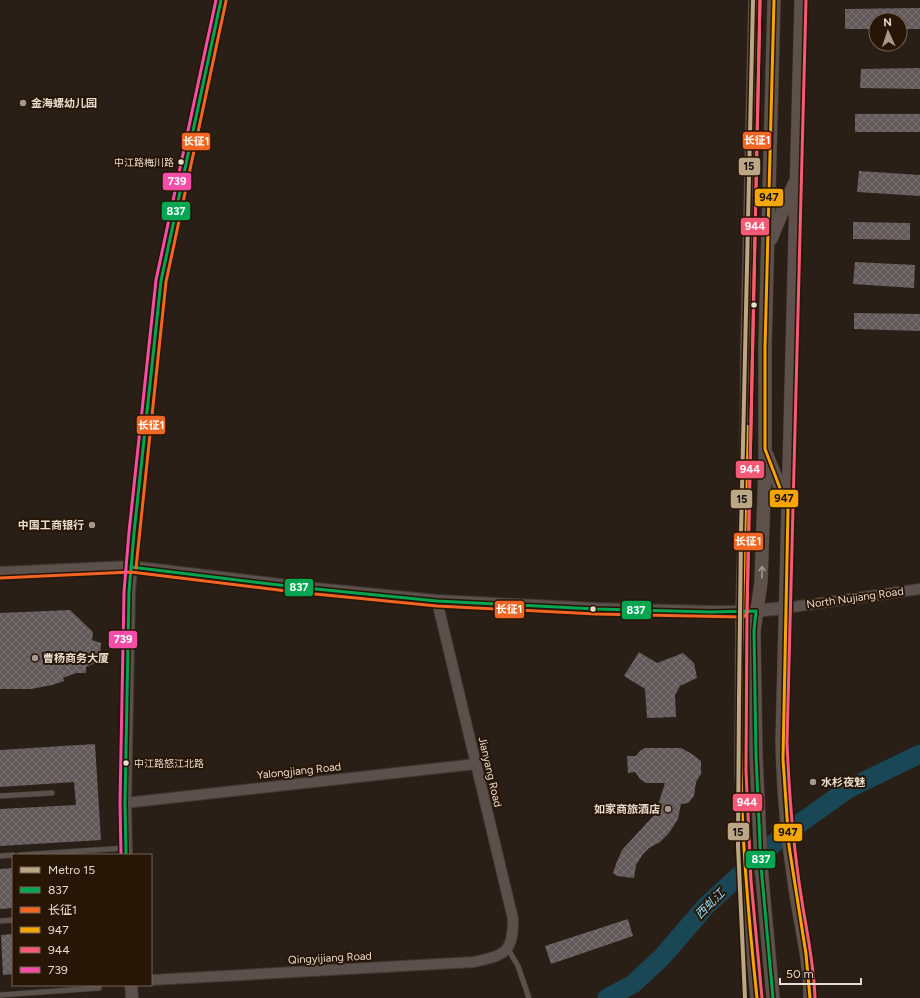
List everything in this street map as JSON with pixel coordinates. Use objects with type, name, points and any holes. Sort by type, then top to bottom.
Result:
[{"type":"main road","points":[[755,0],[742,612],[741,771],[746,881],[757,998]]},
{"type":"main road","points":[[773,998],[761,866],[756,755],[754,631],[756,610],[762,582],[774,0]]},
{"type":"main road","points":[[801,0],[782,742],[785,809],[794,882],[808,966],[810,998]]},
{"type":"main road","points":[[768,246],[797,178]]},
{"type":"main road","points":[[765,449],[788,509]]},
{"type":"street","points":[[126,852],[125,803],[127,650],[131,567],[161,281],[222,0]]},
{"type":"street","name":"North Nujiang Road","points":[[0,573],[131,567],[296,587],[437,601],[596,609],[742,612],[785,608],[920,589]]},
{"type":"street","name":"Jianyang Road","points":[[437,601],[513,919],[513,936],[508,949]]},
{"type":"street","name":"Yalongjiang Road","points":[[125,803],[476,764]]},
{"type":"street","name":"Qingyijiang Road","points":[[152,980],[474,962],[494,958],[508,949]]},
{"type":"street","points":[[131,986],[132,998]]},
{"type":"lane","points":[[0,796],[52,793]]},
{"type":"lane","points":[[55,854],[126,852]]},
{"type":"lane","points":[[0,856],[12,855]]},
{"type":"lane","points":[[0,920],[12,920]]},
{"type":"lane","points":[[508,949],[518,966],[529,997]]},
{"type":"lane","points":[[0,995],[99,988]]},
{"type":"building","points":[[920,8],[920,29],[908,29],[908,12],[868,12],[868,29],[845,29],[845,9]]},
{"type":"building","points":[[920,68],[920,89],[860,88],[861,69]]},
{"type":"building","points":[[855,114],[920,114],[920,132],[855,132]]},
{"type":"building","points":[[859,171],[920,175],[920,196],[857,192]]},
{"type":"building","points":[[853,222],[910,223],[910,240],[853,239]]},
{"type":"building","points":[[855,262],[915,265],[914,288],[853,284]]},
{"type":"building","points":[[854,313],[920,314],[920,331],[854,329]]},
{"type":"building","points":[[70,610],[93,632],[92,640],[101,643],[100,661],[86,667],[86,673],[76,673],[63,678],[64,681],[52,685],[31,689],[0,689],[0,613]]},
{"type":"building","points":[[639,652],[657,663],[683,653],[694,663],[697,678],[680,686],[675,695],[676,717],[647,718],[645,689],[624,676]]},
{"type":"building","points":[[95,744],[101,840],[0,846],[0,809],[76,805],[74,782],[0,787],[0,750]]},
{"type":"building","name":"如家商旅酒店","points":[[645,748],[681,748],[701,761],[701,774],[696,782],[694,796],[688,803],[681,804],[678,819],[669,833],[660,842],[649,848],[643,854],[636,865],[634,878],[617,876],[613,873],[622,850],[655,814],[665,783],[646,783],[640,779],[635,772],[628,773],[627,756],[636,756]]},
{"type":"building","points":[[12,868],[12,908],[0,909],[0,869]]},
{"type":"building","points":[[628,919],[633,936],[551,964],[545,946]]},
{"type":"building","points":[[12,934],[12,974],[3,975],[1,935]]},
{"type":"waterway","name":"西虬江","points":[[607,998],[633,984],[662,957],[706,906],[782,836],[848,789],[920,754]]},
{"type":"metro line","name":"15","points":[[745,998],[738,846],[739,698],[741,533],[753,0]]},
{"type":"transit line","name":"739","points":[[121,854],[120,803],[124,592],[156,280],[216,0]]},
{"type":"transit line","name":"837","points":[[126,854],[125,803],[129,592],[161,281],[221,0]]},
{"type":"transit line","name":"长征1","points":[[0,578],[131,572],[295,592],[437,606],[596,614],[745,616],[747,612],[760,0]]},
{"type":"transit line","name":"944","points":[[760,0],[747,612],[746,771],[751,881],[762,998]]},
{"type":"transit line","name":"947","points":[[774,0],[765,348],[765,449],[788,509],[783,759],[789,846],[806,954],[810,998]]},
{"type":"transit line","name":"944","points":[[806,0],[787,742],[790,799],[798,876],[811,959],[815,998]]},
{"type":"transit line","name":"长征1","points":[[136,568],[166,282],[226,1]]},
{"type":"transit line","name":"947","points":[[747,426],[741,685],[741,771],[746,885],[757,998]]},
{"type":"transit line","name":"837","points":[[131,567],[296,587],[437,601],[596,609],[711,612],[756,611],[754,631],[756,755],[761,866],[773,998]]},
{"type":"place","name":"金海螺幼儿园","points":[[23,103]]},
{"type":"place","name":"中江路梅川路","points":[[181,162]]},
{"type":"place","name":"中国工商银行","points":[[92,525]]},
{"type":"place","name":"曹杨商务大厦","points":[[35,658]]},
{"type":"place","name":"中江路怒江北路","points":[[126,763]]},
{"type":"place","name":"水杉夜魅","points":[[813,782]]},
{"type":"place","name":"如家商旅酒店","points":[[668,809]]}]
